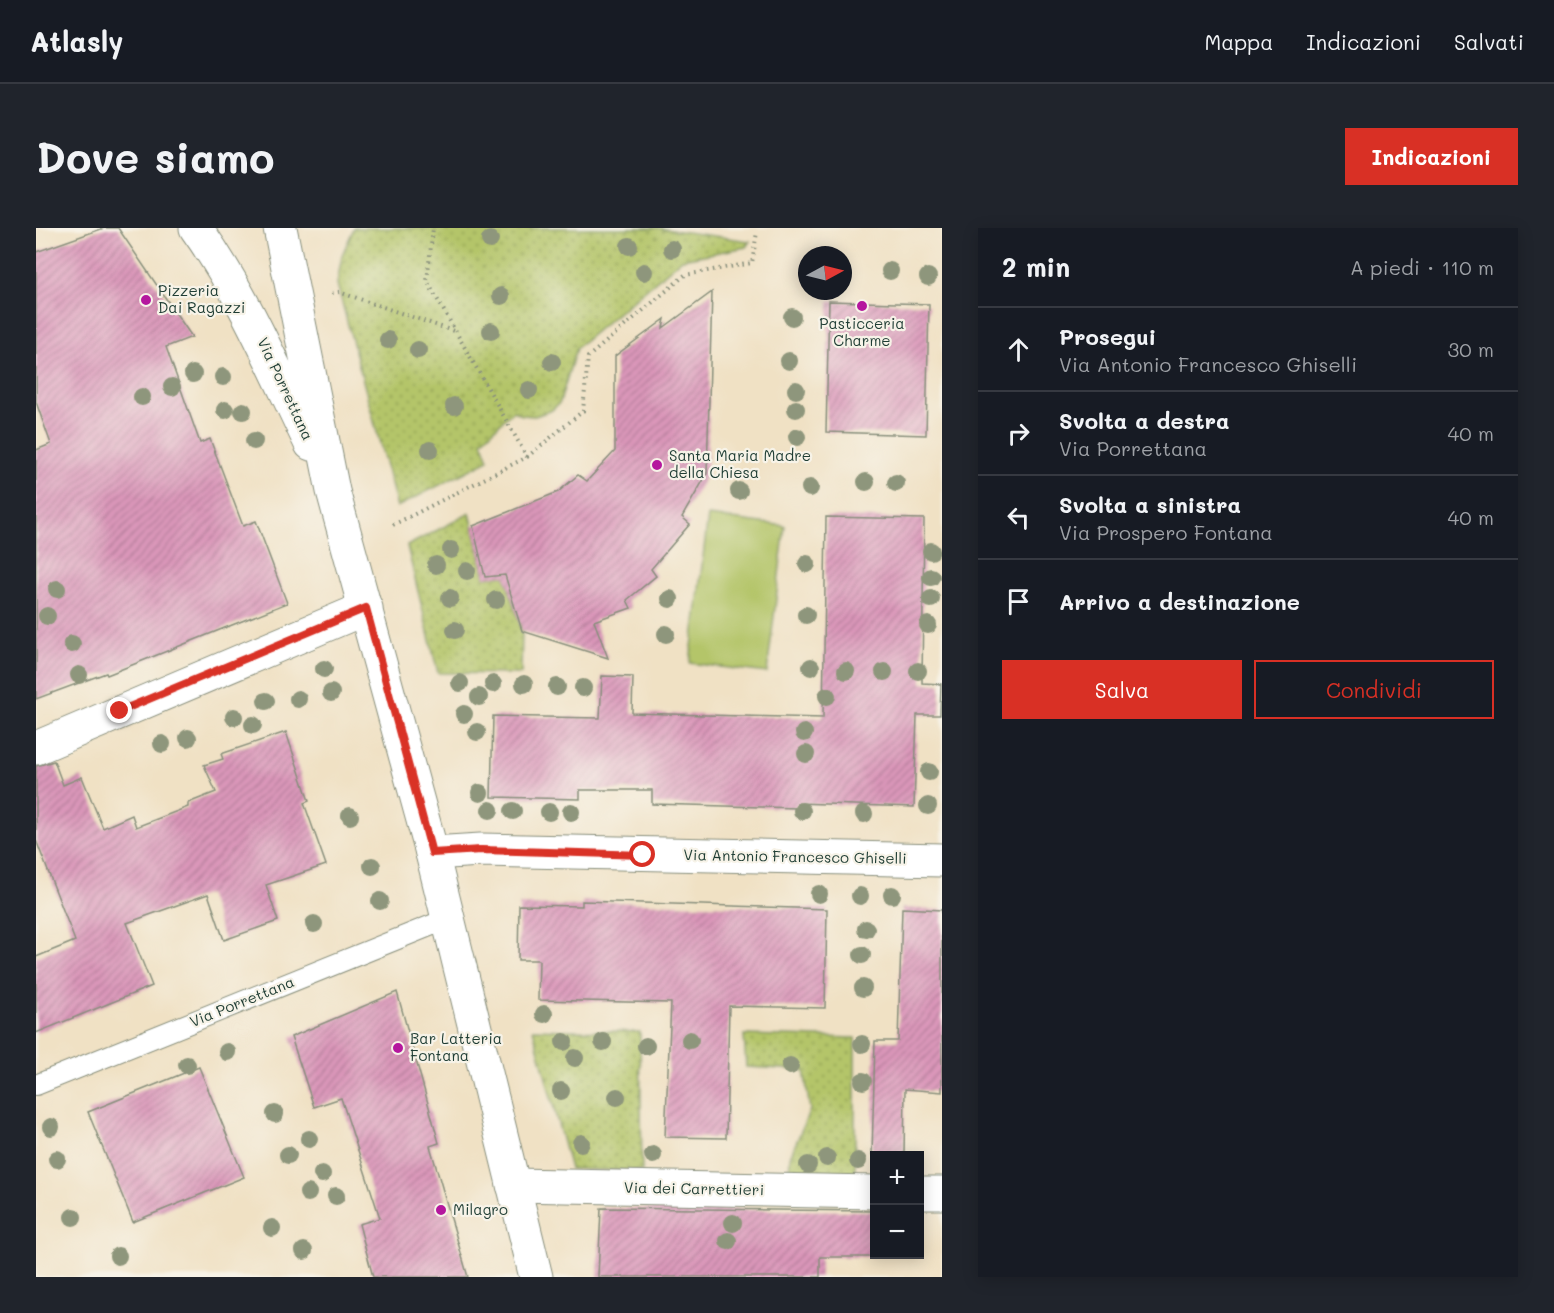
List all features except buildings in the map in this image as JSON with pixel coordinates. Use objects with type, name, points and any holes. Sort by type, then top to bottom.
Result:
[{"type":"main road","name":"Via Porrettana","points":[[196,228],[225,270],[260,335],[333,491]]},
{"type":"main road","name":"Via Porrettana","points":[[280,228],[333,491],[432,853],[536,1277]]},
{"type":"main road","points":[[36,748],[366,608]]},
{"type":"main road","name":"Via Antonio Francesco Ghiselli","points":[[432,853],[481,850],[942,860]]},
{"type":"main road","name":"Via dei Carrettieri","points":[[513,1185],[870,1192]]},
{"type":"main road","points":[[924,1193],[942,1193]]},
{"type":"lane","name":"Via Porrettana","points":[[36,1085],[447,919]]},
{"type":"path","points":[[433,228],[427,281],[527,457]]},
{"type":"path","points":[[393,525],[527,457],[583,411],[588,357],[685,275],[752,263],[757,232]]},
{"type":"path","points":[[332,293],[339,292],[457,333]]},
{"type":"green space","points":[[354,228],[658,228],[750,241],[746,247],[682,259],[576,348],[560,402],[552,410],[535,416],[522,415],[513,411],[482,441],[489,460],[397,507],[337,284],[342,255]]},
{"type":"green space","points":[[470,513],[485,577],[505,575],[522,631],[521,674],[438,673],[407,546]]},
{"type":"green space","points":[[708,516],[785,526],[767,673],[690,663]]},
{"type":"green space","points":[[533,1029],[640,1032],[642,1171],[570,1169]]},
{"type":"green space","points":[[744,1035],[855,1038],[855,1177],[789,1175],[790,1157],[810,1110],[804,1070],[746,1067]]},
{"type":"place","name":"Pizzeria Dai Ragazzi","points":[[146,300]]},
{"type":"place","name":"Pasticceria Charme","points":[[862,306]]},
{"type":"place","name":"Santa Maria Madre della Chiesa","points":[[657,465]]},
{"type":"place","name":"Bar Latteria Fontana","points":[[398,1048]]},
{"type":"place","name":"Milagro","points":[[441,1210]]},
{"type":"route","points":[[120,711],[366,608],[432,853],[481,850],[643,855]]}]
